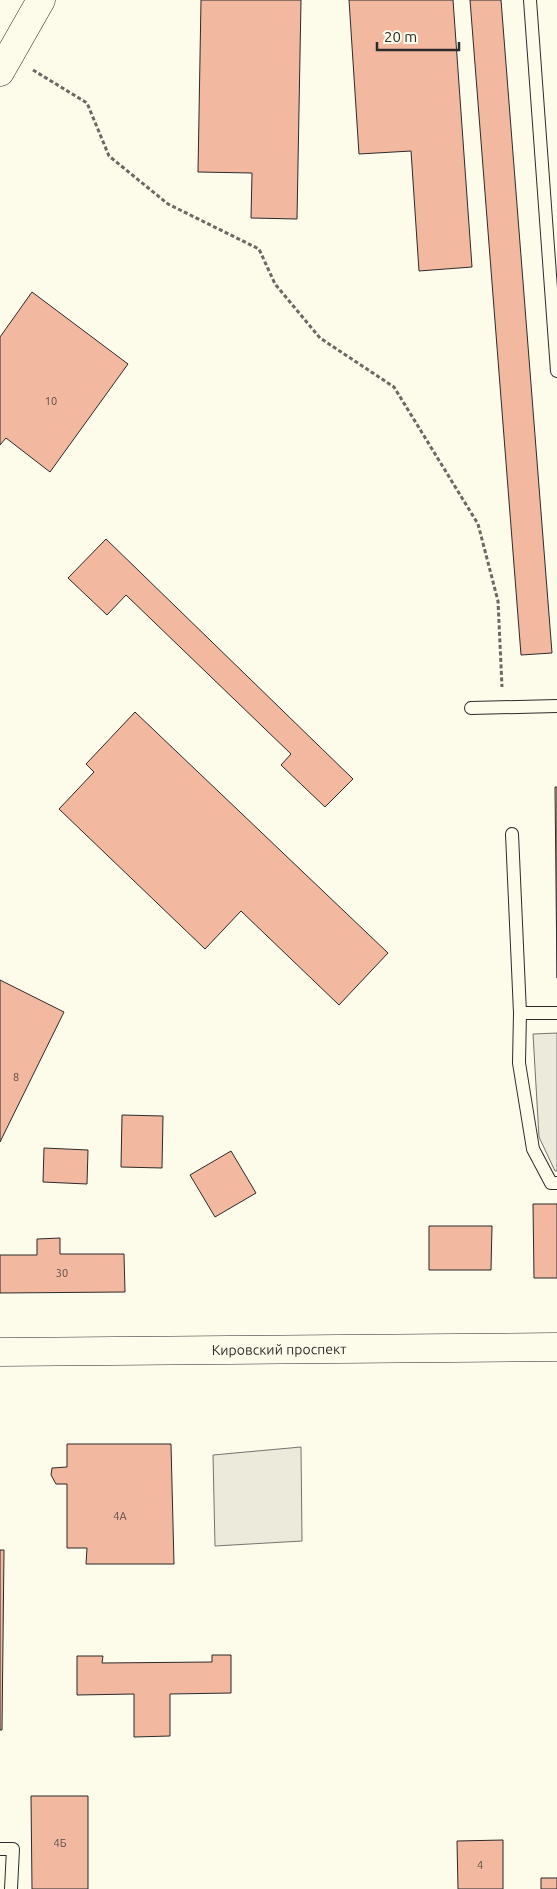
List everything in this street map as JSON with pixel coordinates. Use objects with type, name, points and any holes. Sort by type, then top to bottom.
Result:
[{"type":"main road","points":[[5,64],[41,0]]},
{"type":"main road","name":"Кировский проспект","points":[[0,1352],[557,1347]]},
{"type":"lane","points":[[530,0],[557,371]]},
{"type":"lane","points":[[471,708],[557,706]]},
{"type":"lane","points":[[512,834],[520,1013],[520,1063],[533,1149],[551,1184],[557,1184]]},
{"type":"lane","points":[[520,1013],[557,1013]]},
{"type":"lane","points":[[0,1848],[13,1849],[11,1889]]},
{"type":"path","points":[[5,64],[87,103],[109,156],[168,204],[258,249],[275,284],[320,338],[394,387],[478,524],[498,601],[503,707]]},
{"type":"shaded area","points":[[557,1033],[557,1171],[555,1171],[539,1137],[533,1034]]},
{"type":"shaded area","points":[[301,1447],[302,1541],[215,1546],[213,1455]]},
{"type":"building","points":[[201,0],[301,0],[297,219],[251,218],[252,173],[198,172]]},
{"type":"building","points":[[349,0],[453,0],[472,267],[419,271],[411,151],[359,154]]},
{"type":"building","points":[[470,0],[501,0],[552,653],[521,655]]},
{"type":"building","points":[[32,292],[128,364],[50,472],[6,438],[0,445],[0,337]]},
{"type":"building","points":[[106,539],[353,779],[325,807],[281,765],[291,754],[126,595],[107,615],[68,578]]},
{"type":"building","points":[[135,712],[388,953],[339,1005],[241,911],[205,949],[59,809],[94,772],[86,764]]},
{"type":"building","points":[[555,787],[557,787],[557,978]]},
{"type":"building","points":[[0,980],[64,1012],[0,1142]]},
{"type":"building","points":[[122,1115],[163,1116],[162,1168],[121,1167]]},
{"type":"building","points":[[44,1148],[88,1150],[87,1184],[43,1182]]},
{"type":"building","points":[[231,1151],[256,1193],[215,1217],[190,1175]]},
{"type":"building","points":[[533,1204],[557,1204],[557,1278],[534,1278]]},
{"type":"building","points":[[429,1226],[492,1226],[491,1270],[429,1270]]},
{"type":"building","points":[[60,1238],[60,1254],[124,1254],[125,1292],[0,1293],[0,1255],[37,1255],[37,1239]]},
{"type":"building","points":[[67,1444],[171,1444],[174,1564],[86,1564],[87,1548],[67,1548],[67,1484],[56,1484],[51,1475],[52,1468],[67,1467]]},
{"type":"building","points":[[0,1550],[4,1550],[2,1730],[0,1730]]},
{"type":"building","points":[[212,1655],[231,1655],[231,1693],[170,1694],[170,1736],[134,1737],[134,1694],[77,1695],[77,1656],[103,1656],[102,1663],[212,1662]]},
{"type":"building","points":[[31,1796],[88,1796],[88,1889],[32,1889]]},
{"type":"building","points":[[503,1840],[503,1889],[458,1889],[457,1841]]},
{"type":"building","points":[[541,1878],[557,1878],[557,1889],[541,1889]]}]
